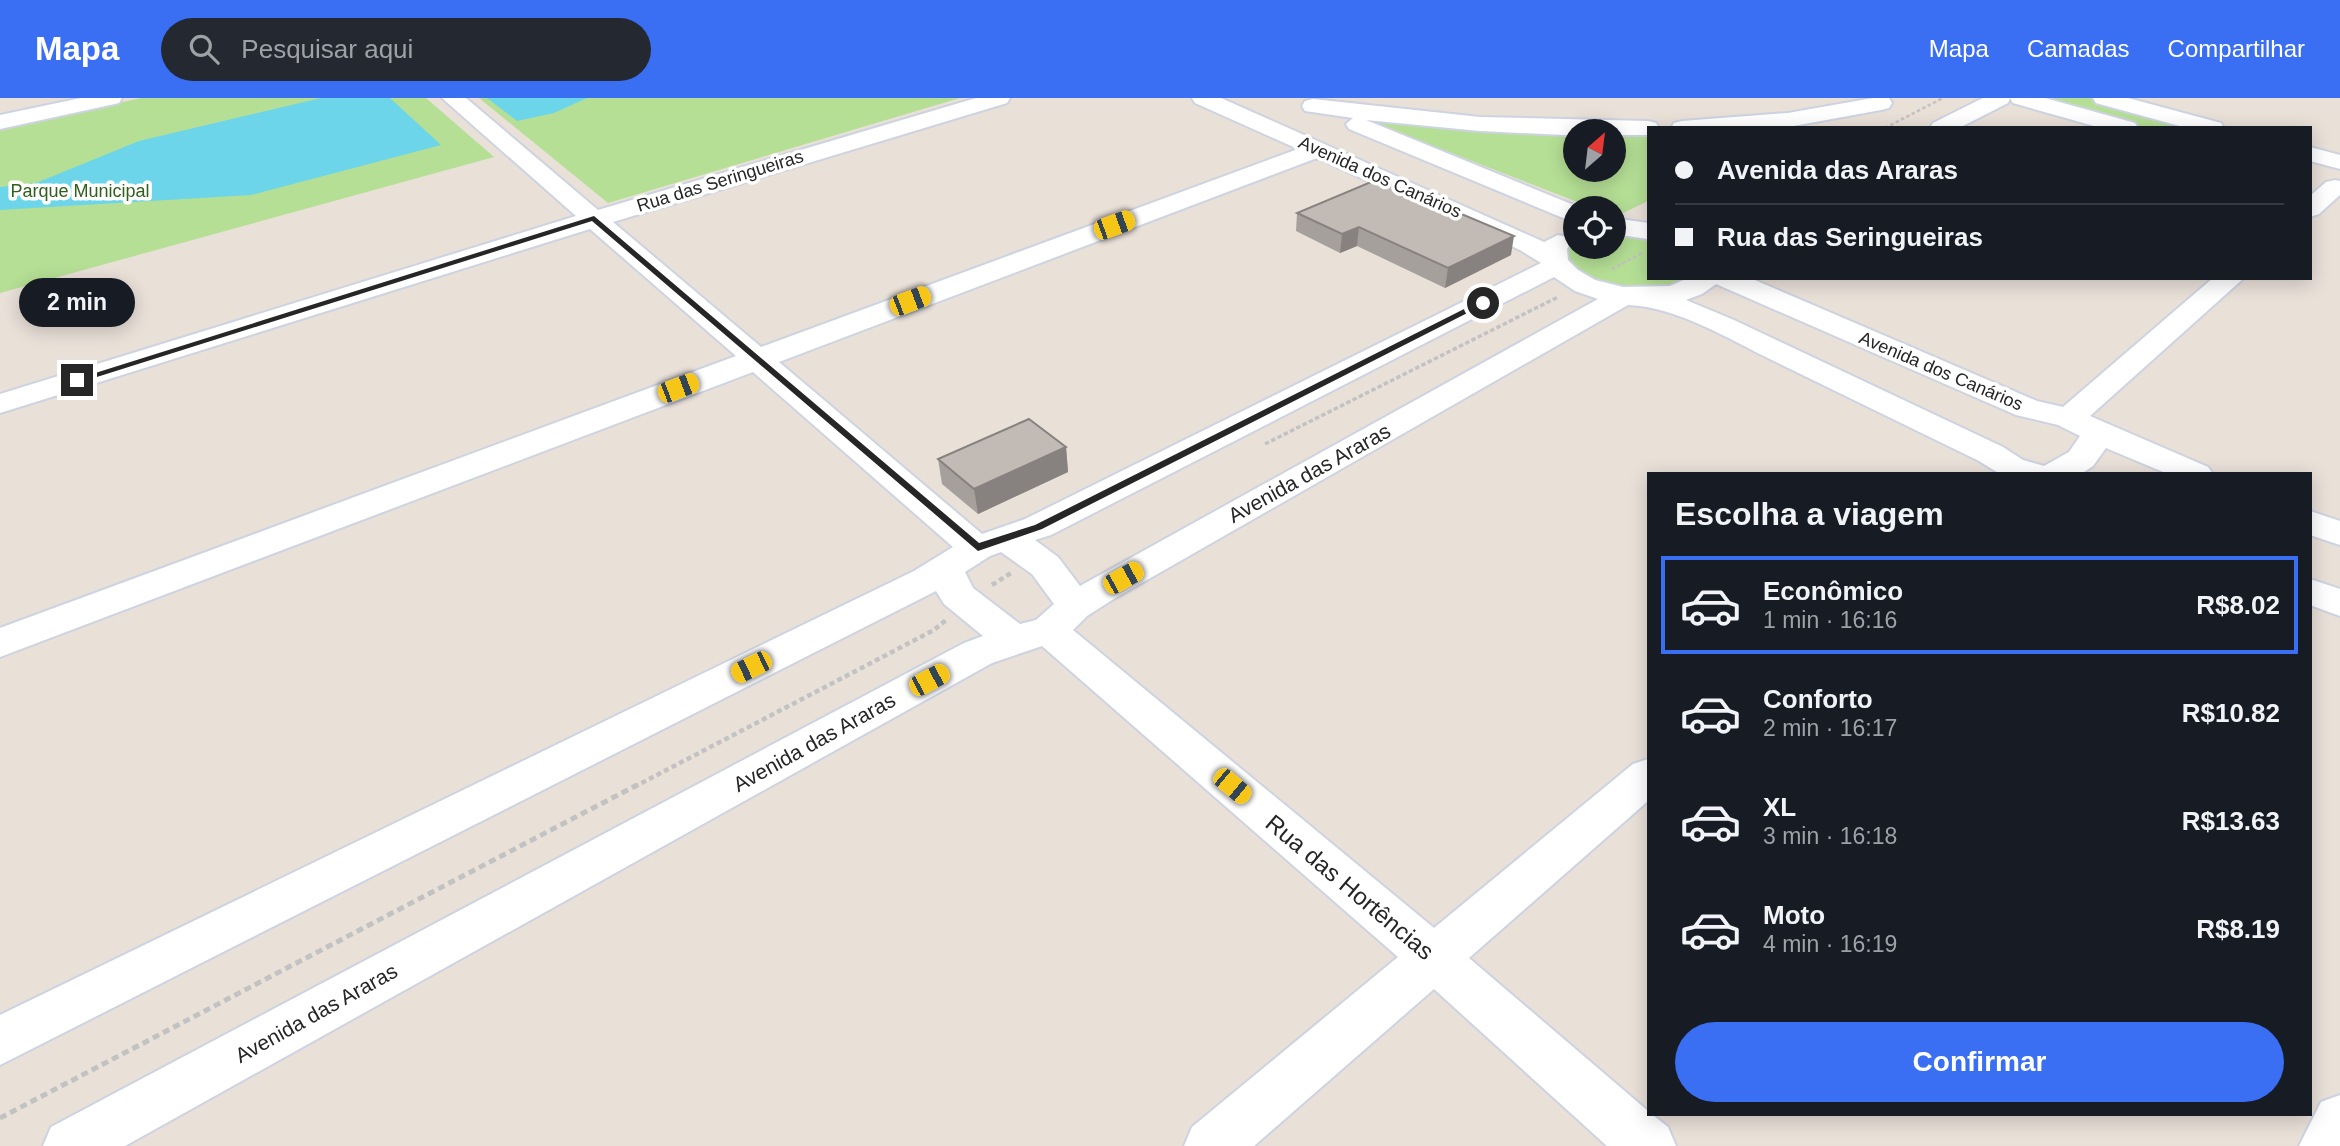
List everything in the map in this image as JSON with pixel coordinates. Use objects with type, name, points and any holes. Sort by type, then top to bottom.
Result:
[{"type":"street","points":[[0,122],[111,98]]},
{"type":"street","points":[[453,98],[756,358],[990,543],[1038,558],[1054,573],[1046,626],[967,605],[957,595],[944,569]]},
{"type":"street","name":"Rua das Seringueiras","points":[[0,404],[594,219],[999,98]]},
{"type":"street","name":"Avenida dos Canários","points":[[1203,98],[1568,260],[1636,296]]},
{"type":"street","points":[[1945,126],[2000,98]]},
{"type":"street","points":[[2021,98],[2120,126]]},
{"type":"street","points":[[2104,98],[2206,126]]},
{"type":"street","points":[[1708,126],[1788,120],[1886,101]]},
{"type":"street","points":[[1834,126],[1886,101]]},
{"type":"street","points":[[1304,102],[1377,115],[1474,122],[1647,128]]},
{"type":"street","name":"Avenida dos Canários","points":[[1304,102],[1563,210]]},
{"type":"street","points":[[0,643],[1319,149]]},
{"type":"street","points":[[2312,155],[2340,162]]},
{"type":"street","points":[[2312,181],[2337,188]]},
{"type":"street","points":[[2312,207],[2337,188]]},
{"type":"street","points":[[1626,223],[1647,217]]},
{"type":"street","points":[[1626,228],[1647,231]]},
{"type":"street","points":[[0,1041],[944,569],[990,543],[1038,527],[1568,260]]},
{"type":"street","points":[[1636,296],[1683,293],[1694,289],[1704,280]]},
{"type":"street","name":"Avenida dos Canários","points":[[1731,280],[2027,408],[2069,418],[2191,472]]},
{"type":"street","points":[[2069,418],[2228,280]]},
{"type":"street","points":[[1636,296],[1674,305],[1724,326],[2009,467]]},
{"type":"street","name":"Avenida das Araras","points":[[71,1146],[978,653],[1046,626],[1636,296]]},
{"type":"street","points":[[2009,467],[1996,433],[2008,419],[2027,408]]},
{"type":"street","points":[[2060,472],[2076,466],[2090,452],[2098,433]]},
{"type":"street","points":[[2312,523],[2340,534]]},
{"type":"street","points":[[2312,592],[2340,603]]},
{"type":"street","name":"Rua das Hortências","points":[[1046,626],[1434,958],[1648,1146]]},
{"type":"street","points":[[1212,1146],[1647,777]]},
{"type":"street","points":[[2327,1146],[2340,1121]]},
{"type":"path","points":[[1889,126],[1943,98]]},
{"type":"path","points":[[1262,446],[1568,260],[1647,250]]},
{"type":"path","points":[[0,1118],[934,630],[996,581],[1038,558]]},
{"type":"green space","name":"Parque Municipal","points":[[141,98],[426,98],[494,157],[0,293],[0,129]]},
{"type":"green space","points":[[479,98],[960,98],[608,203]]},
{"type":"green space","points":[[2096,98],[2196,126],[2136,126],[2046,100]]},
{"type":"green space","points":[[1361,118],[1458,129],[1563,135],[1563,182],[1626,182],[1626,136],[1647,135],[1647,201],[1626,212],[1626,196],[1563,196]]},
{"type":"green space","points":[[1626,232],[1647,235],[1647,280],[1690,280],[1658,290],[1616,289],[1592,281],[1566,261],[1626,259]]},
{"type":"water","points":[[321,98],[390,98],[441,145],[251,195],[0,210],[0,187],[36,183],[139,141]]},
{"type":"water","points":[[487,98],[587,98],[554,113],[517,121]]},
{"type":"building","points":[[1378,179],[1514,236],[1448,268],[1359,227],[1342,234],[1297,213]]},
{"type":"building","points":[[1029,419],[1066,447],[974,489],[938,459]]},
{"type":"route","points":[[77,380],[594,219],[978,548],[1038,527],[1483,303]]}]
